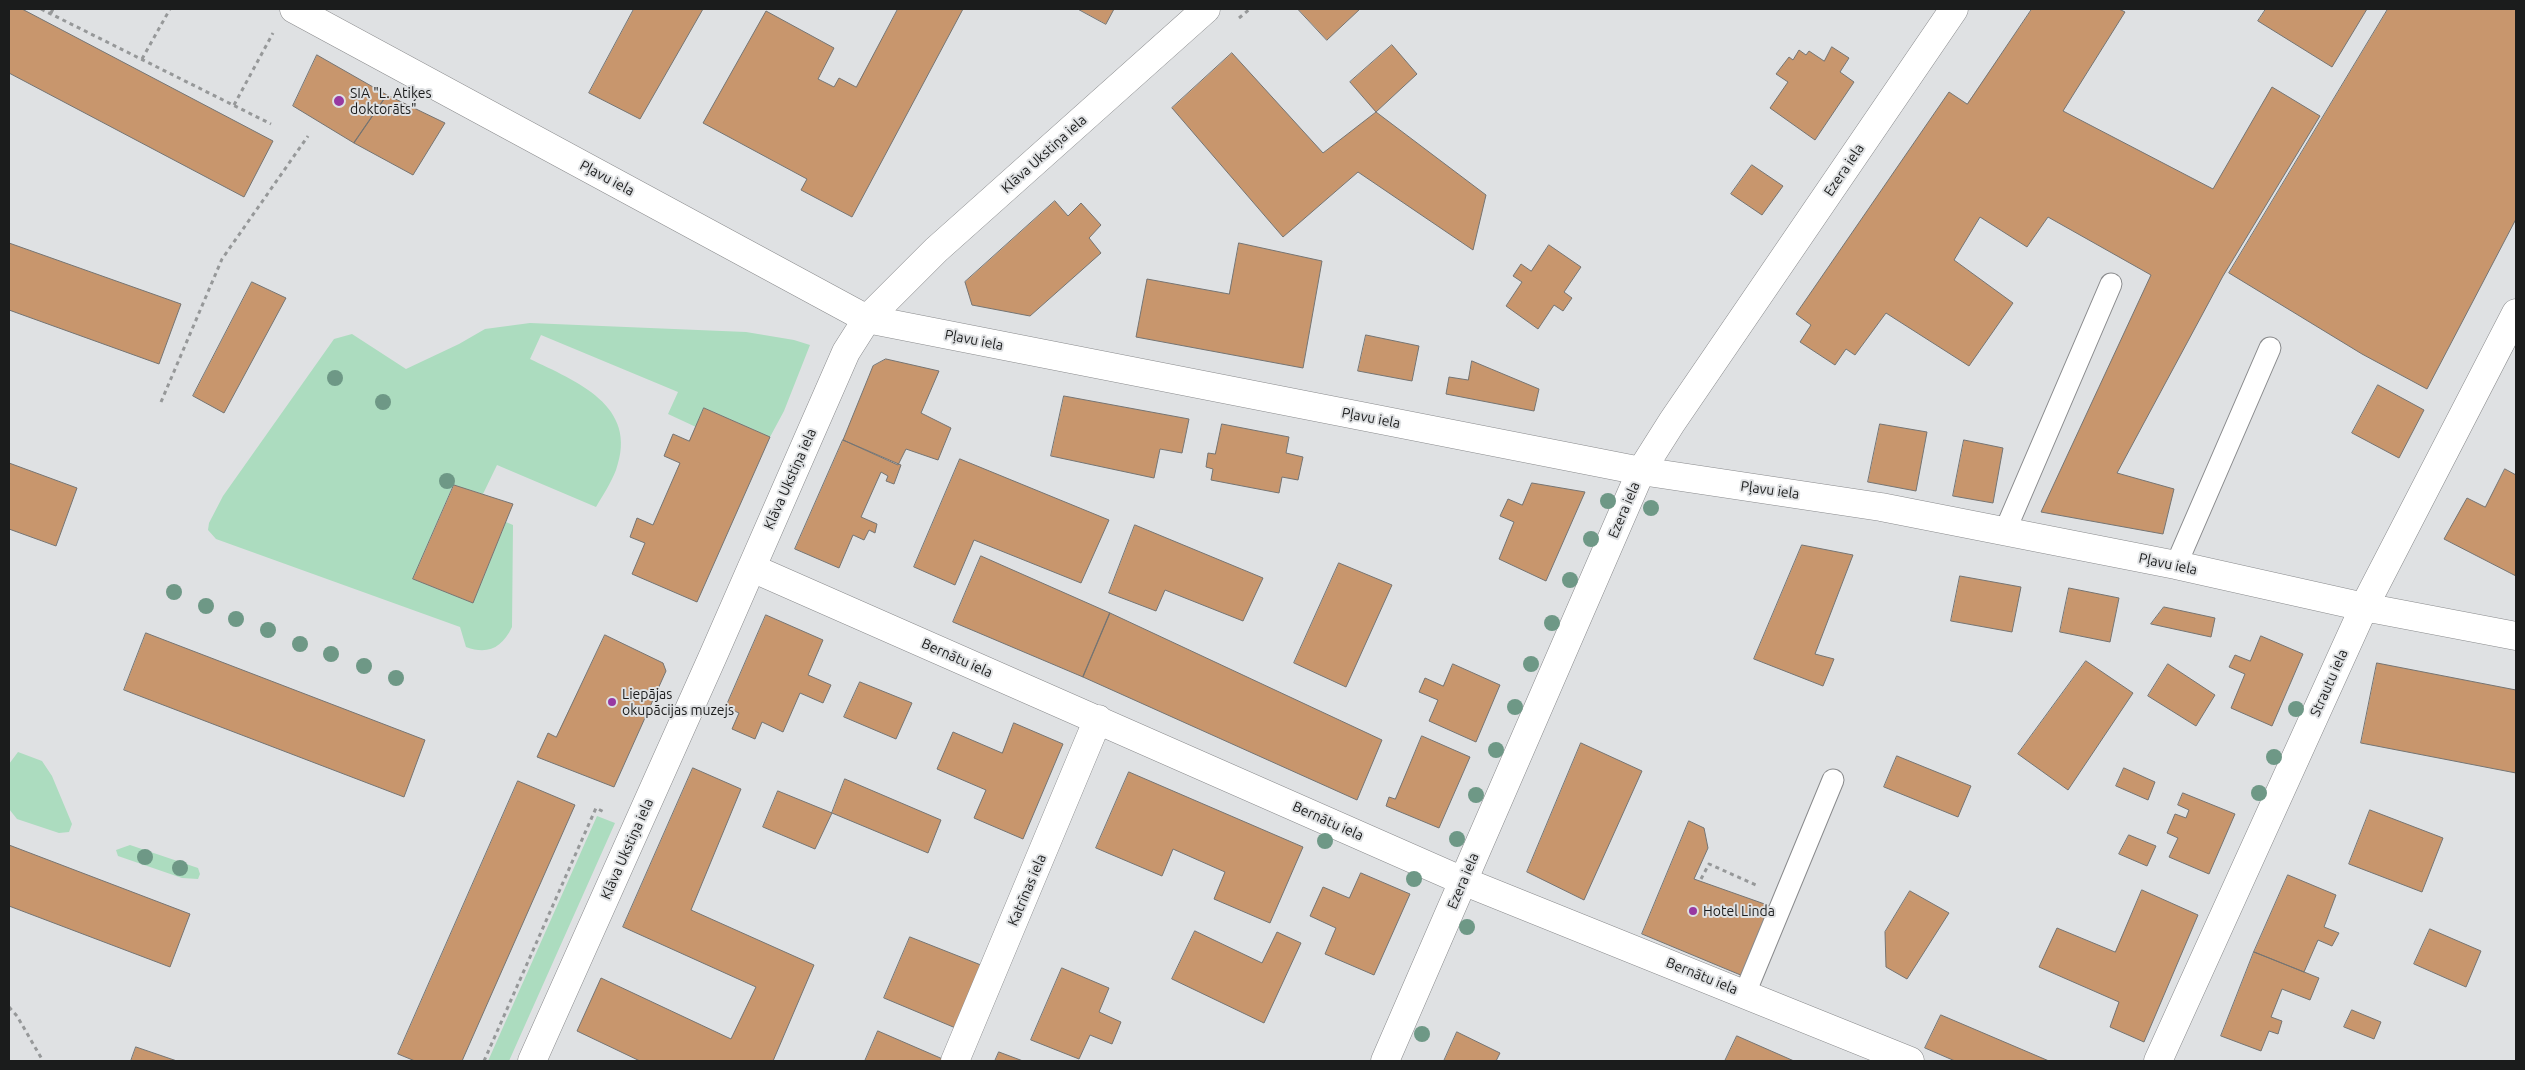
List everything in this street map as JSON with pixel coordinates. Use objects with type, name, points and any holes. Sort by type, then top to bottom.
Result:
[{"type":"street","name":"Klāva Ukstiņa iela","points":[[532,1061],[752,568],[846,352],[867,319],[936,250],[1206,9]]},
{"type":"street","name":"Ezera iela","points":[[1385,1061],[1640,471],[1954,9]]},
{"type":"street","name":"Pļavu iela","points":[[285,18],[867,319],[1640,471],[1881,507],[2176,565],[2364,607],[2516,636]]},
{"type":"street","name":"Strautu iela","points":[[2158,1061],[2364,607],[2516,313]]},
{"type":"street","name":"Bernātu iela","points":[[752,568],[1463,881],[1910,1061]]},
{"type":"street","name":"Katrīnas iela","points":[[955,1061],[1098,720]]},
{"type":"lane","points":[[2005,532],[2111,284]]},
{"type":"lane","points":[[2176,565],[2270,348]]},
{"type":"lane","points":[[1744,994],[1834,780]]},
{"type":"path","points":[[41,9],[271,124]]},
{"type":"path","points":[[51,14],[54,9]]},
{"type":"path","points":[[142,59],[170,9]]},
{"type":"path","points":[[234,105],[285,18]]},
{"type":"path","points":[[161,402],[222,259],[308,136]]},
{"type":"path","points":[[484,1061],[596,808],[613,816]]},
{"type":"path","points":[[1701,879],[1709,864],[1784,898]]},
{"type":"path","points":[[9,1007],[17,1016],[43,1061]]},
{"type":"green space","points":[[530,323],[746,332],[794,340],[810,345],[784,411],[770,437],[704,408],[696,427],[668,414],[678,392],[541,335],[530,359],[566,376],[599,398],[611,412],[619,428],[621,447],[614,475],[596,507],[497,465],[483,494],[453,485],[413,579],[473,603],[506,522],[513,525],[512,627],[499,645],[488,650],[466,647],[460,627],[216,539],[208,530],[209,523],[223,496],[334,339],[352,334],[406,369],[459,344],[485,329]]},
{"type":"green space","points":[[18,752],[42,761],[52,776],[72,824],[69,832],[59,833],[17,819],[9,809],[9,764]]},
{"type":"green space","points":[[597,816],[615,823],[509,1061],[488,1061]]},
{"type":"green space","points":[[130,845],[198,868],[200,874],[198,879],[182,878],[118,856],[116,850]]},
{"type":"building","points":[[9,9],[22,9],[273,141],[244,197],[9,73]]},
{"type":"building","points":[[634,9],[703,9],[640,119],[589,93]]},
{"type":"building","points":[[898,9],[963,9],[852,217],[801,190],[807,179],[703,123],[766,11],[834,48],[818,79],[834,87],[839,78],[856,87]]},
{"type":"building","points":[[1078,9],[1114,9],[1106,24]]},
{"type":"building","points":[[1298,9],[1360,9],[1327,40]]},
{"type":"building","points":[[2032,9],[2119,9],[2125,12],[2063,111],[2213,189],[2272,87],[2320,116],[2223,276],[2117,473],[2174,489],[2163,534],[2041,512],[2151,275],[2048,217],[2027,247],[1980,217],[1954,260],[2013,303],[1969,366],[1886,313],[1855,355],[1846,349],[1835,365],[1800,342],[1811,325],[1796,314],[1949,92],[1967,104]]},
{"type":"building","points":[[2266,9],[2367,9],[2332,67],[2258,21]]},
{"type":"building","points":[[2388,9],[2516,9],[2516,219],[2427,389],[2362,354],[2229,273]]},
{"type":"building","points":[[1392,45],[1417,74],[1376,112],[1350,82]]},
{"type":"building","points":[[1832,47],[1849,58],[1840,72],[1854,82],[1815,140],[1770,108],[1788,82],[1776,74],[1789,57],[1793,60],[1799,50],[1806,55],[1809,51],[1824,61]]},
{"type":"building","points":[[1232,53],[1323,153],[1376,112],[1486,195],[1473,250],[1358,172],[1283,237],[1172,108]]},
{"type":"building","name":"SIA \"L. Аtiķes doktorāts\"","points":[[317,55],[387,95],[354,143],[293,106]]},
{"type":"building","points":[[387,95],[445,123],[413,175],[354,143]]},
{"type":"building","points":[[1752,165],[1783,186],[1762,215],[1731,194]]},
{"type":"building","points":[[1055,201],[1068,216],[1081,203],[1101,225],[1089,238],[1101,253],[1030,316],[972,305],[965,282]]},
{"type":"building","points":[[9,243],[181,304],[159,364],[9,310]]},
{"type":"building","points":[[1239,243],[1322,261],[1303,368],[1136,337],[1147,279],[1229,294]]},
{"type":"building","points":[[1549,245],[1581,267],[1564,292],[1572,298],[1563,311],[1554,305],[1538,329],[1506,306],[1522,282],[1513,276],[1521,264],[1531,271]]},
{"type":"building","points":[[252,282],[286,298],[224,413],[193,396]]},
{"type":"building","points":[[1366,335],[1419,346],[1412,381],[1358,371]]},
{"type":"building","points":[[886,359],[939,371],[921,413],[951,428],[938,460],[906,449],[898,465],[843,440],[873,366]]},
{"type":"building","points":[[1472,361],[1539,389],[1534,411],[1446,394],[1449,377],[1468,380]]},
{"type":"building","points":[[2378,385],[2424,410],[2399,458],[2352,433]]},
{"type":"building","points":[[1064,396],[1189,419],[1182,453],[1160,449],[1154,478],[1051,456]]},
{"type":"building","points":[[704,408],[770,437],[697,602],[632,574],[645,543],[630,537],[637,518],[653,525],[680,463],[664,456],[673,434],[689,441]]},
{"type":"building","points":[[1222,424],[1289,437],[1286,453],[1303,457],[1298,480],[1282,477],[1279,493],[1211,480],[1213,469],[1206,467],[1208,453],[1215,454]]},
{"type":"building","points":[[1880,424],[1927,432],[1916,491],[1868,482]]},
{"type":"building","points":[[843,440],[901,465],[894,484],[886,481],[888,476],[881,472],[861,517],[877,524],[875,533],[869,530],[864,540],[853,535],[839,568],[795,549]]},
{"type":"building","points":[[1964,440],[2003,448],[1993,503],[1953,496]]},
{"type":"building","points":[[960,459],[1109,520],[1081,583],[974,540],[955,585],[914,567]]},
{"type":"building","points":[[9,463],[77,488],[56,546],[9,529]]},
{"type":"building","points":[[2505,469],[2516,475],[2516,576],[2444,539],[2467,498],[2485,507]]},
{"type":"building","points":[[1532,483],[1585,492],[1546,581],[1499,559],[1514,522],[1500,516],[1508,499],[1522,505]]},
{"type":"building","points":[[454,485],[513,504],[473,603],[413,579]]},
{"type":"building","points":[[1135,525],[1263,578],[1243,621],[1165,590],[1156,611],[1109,593]]},
{"type":"building","points":[[1802,545],[1853,555],[1815,654],[1834,659],[1823,686],[1754,659]]},
{"type":"building","points":[[981,556],[1110,613],[1083,677],[953,622]]},
{"type":"building","points":[[1339,563],[1392,585],[1346,687],[1294,663]]},
{"type":"building","points":[[1960,576],[2021,587],[2012,632],[1951,621]]},
{"type":"building","points":[[2069,588],[2119,598],[2110,642],[2060,632]]},
{"type":"building","points":[[2164,607],[2215,618],[2211,637],[2151,624]]},
{"type":"building","points":[[1110,613],[1382,740],[1357,800],[1083,677]]},
{"type":"building","points":[[766,615],[823,640],[808,675],[831,685],[823,703],[800,693],[783,732],[762,722],[755,739],[732,729],[739,713],[726,707]]},
{"type":"building","points":[[146,633],[425,740],[404,797],[124,690]]},
{"type":"building","name":"Liepājas okupācijas muzejs","points":[[605,635],[663,663],[666,671],[614,787],[537,757],[548,733],[556,737]]},
{"type":"building","points":[[2261,636],[2303,654],[2272,726],[2231,708],[2245,674],[2229,667],[2235,655],[2250,661]]},
{"type":"building","points":[[2086,661],[2133,693],[2068,790],[2018,754]]},
{"type":"building","points":[[2377,663],[2516,690],[2516,773],[2361,743]]},
{"type":"building","points":[[1453,664],[1500,685],[1476,742],[1429,721],[1438,700],[1419,692],[1425,678],[1443,686]]},
{"type":"building","points":[[2168,664],[2215,695],[2196,726],[2148,696]]},
{"type":"building","points":[[860,682],[912,703],[896,739],[844,717]]},
{"type":"building","points":[[1014,723],[1063,744],[1023,839],[974,818],[986,790],[937,769],[953,732],[1002,753]]},
{"type":"building","points":[[1422,736],[1470,757],[1439,828],[1386,806],[1389,797],[1395,799]]},
{"type":"building","points":[[1581,743],[1642,771],[1584,900],[1527,872]]},
{"type":"building","points":[[1897,756],[1971,786],[1958,817],[1884,787]]},
{"type":"building","points":[[693,768],[741,789],[691,910],[814,965],[773,1061],[640,1061],[577,1031],[601,978],[731,1039],[756,987],[623,927]]},
{"type":"building","points":[[2124,768],[2155,782],[2148,800],[2116,786]]},
{"type":"building","points":[[1129,772],[1303,847],[1270,923],[1214,899],[1225,872],[1173,849],[1162,876],[1096,848]]},
{"type":"building","points":[[845,779],[941,820],[928,853],[832,813]]},
{"type":"building","points":[[518,781],[575,805],[462,1061],[415,1061],[398,1054]]},
{"type":"building","points":[[778,791],[832,813],[815,849],[763,827]]},
{"type":"building","points":[[2183,793],[2235,814],[2209,874],[2169,857],[2178,838],[2167,833],[2175,814],[2186,818],[2189,810],[2178,805]]},
{"type":"building","points":[[2370,810],[2443,838],[2422,892],[2349,864]]},
{"type":"building","points":[[1689,821],[1704,828],[1708,848],[1694,879],[1773,907],[1743,976],[1642,934]]},
{"type":"building","points":[[2129,835],[2156,846],[2147,866],[2119,854]]},
{"type":"building","points":[[9,845],[190,914],[170,967],[9,906]]},
{"type":"building","points":[[1361,873],[1410,894],[1374,975],[1325,954],[1336,928],[1310,916],[1323,887],[1349,898]]},
{"type":"building","points":[[2288,875],[2336,895],[2324,927],[2339,933],[2332,946],[2318,940],[2304,972],[2254,952]]},
{"type":"building","points":[[2142,890],[2198,915],[2144,1042],[2110,1027],[2119,1002],[2039,967],[2057,928],[2115,952]]},
{"type":"building","points":[[1910,891],[1949,913],[1907,979],[1886,967],[1885,932]]},
{"type":"building","points":[[2430,929],[2481,951],[2466,987],[2414,964]]},
{"type":"building","points":[[1195,931],[1262,963],[1277,932],[1301,943],[1264,1023],[1172,979]]},
{"type":"building","points":[[910,937],[986,967],[958,1029],[884,998]]},
{"type":"building","points":[[2254,952],[2319,978],[2310,1000],[2282,989],[2271,1017],[2282,1021],[2278,1034],[2269,1031],[2261,1051],[2221,1036]]},
{"type":"building","points":[[1062,968],[1109,988],[1099,1012],[1121,1022],[1112,1044],[1090,1035],[1079,1059],[1031,1040]]},
{"type":"building","points":[[2352,1010],[2381,1022],[2374,1039],[2344,1027]]},
{"type":"building","points":[[1941,1015],[2049,1061],[1955,1061],[1925,1048]]},
{"type":"building","points":[[878,1031],[945,1060],[945,1061],[865,1061]]},
{"type":"building","points":[[1457,1032],[1500,1053],[1496,1061],[1444,1061]]},
{"type":"building","points":[[1737,1036],[1794,1061],[1725,1061]]},
{"type":"building","points":[[136,1047],[177,1061],[131,1061]]},
{"type":"building","points":[[999,1052],[1023,1061],[995,1061]]},
{"type":"place","name":"SIA \"L. Аtiķes doktorāts\"","points":[[339,101]]},
{"type":"place","name":"Liepājas okupācijas muzejs","points":[[612,702]]},
{"type":"place","name":"Hotel Linda","points":[[1693,911]]}]
